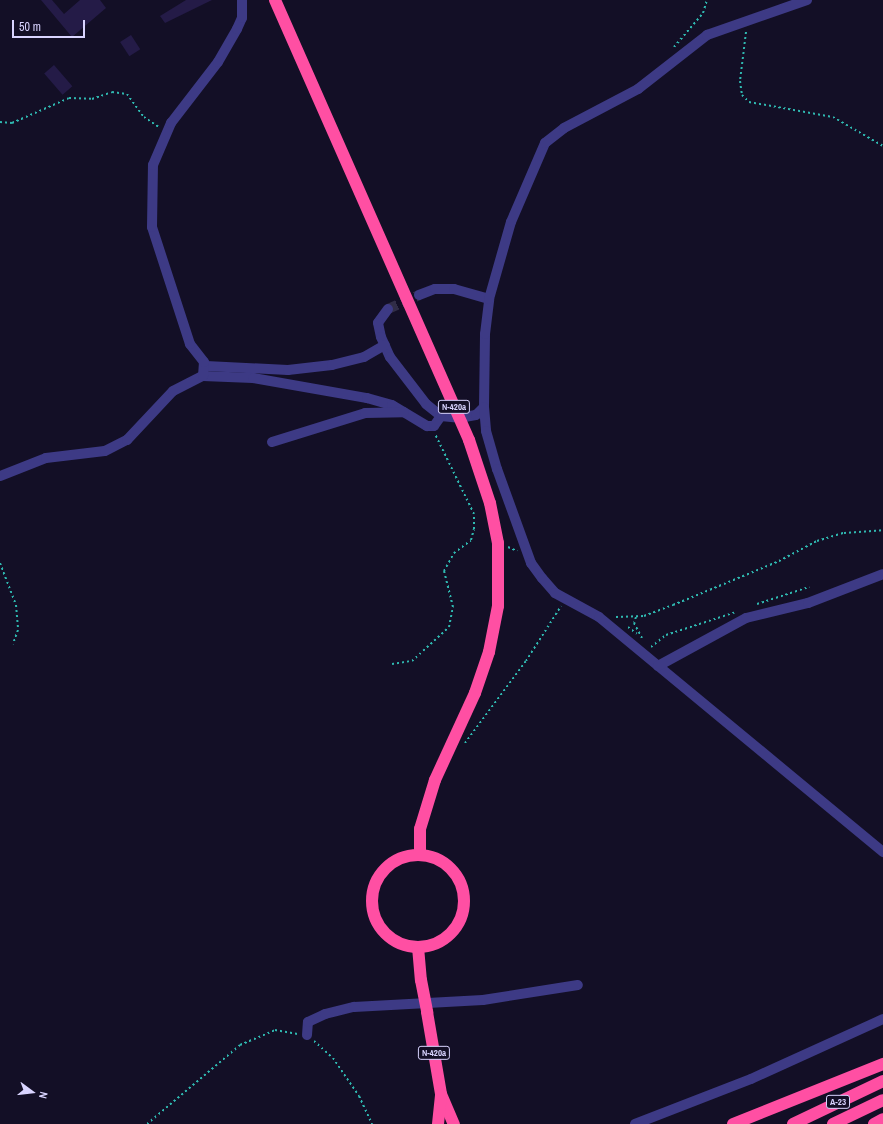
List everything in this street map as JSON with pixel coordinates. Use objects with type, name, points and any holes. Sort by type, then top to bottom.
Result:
[{"type":"highway","name":"N-420a","points":[[275,0],[459,418],[490,503],[498,543],[498,606],[489,652],[476,693],[446,756],[420,829],[420,855]]},
{"type":"highway","points":[[420,855],[435,858],[453,872],[464,892],[464,908],[450,934],[437,943],[418,947],[394,940],[382,930],[372,902],[381,874],[392,863],[420,855]]},
{"type":"highway","name":"N-420a","points":[[418,947],[421,980],[441,1094],[454,1124]]},
{"type":"highway","points":[[733,1124],[883,1064]]},
{"type":"highway","name":"A-23","points":[[793,1124],[883,1081]]},
{"type":"highway","name":"N-420a","points":[[438,1124],[441,1094]]},
{"type":"highway","name":"A-23","points":[[833,1124],[883,1100]]},
{"type":"highway","points":[[874,1124],[883,1119]]},
{"type":"street","points":[[204,371],[190,344],[152,227],[154,165],[164,135],[226,48],[242,18],[242,0]]},
{"type":"street","points":[[807,0],[707,35],[638,89],[564,128],[545,143],[511,222],[489,299],[485,334],[484,407],[486,431],[497,469],[528,555],[542,578],[565,598],[599,617],[883,852]]},
{"type":"street","points":[[419,295],[435,289],[454,289],[489,299]]},
{"type":"street","points":[[388,309],[378,322],[385,345],[410,384],[441,416],[459,418],[476,415],[484,407]]},
{"type":"street","points":[[0,476],[46,458],[105,452],[127,440],[173,391],[204,371],[288,370],[332,365],[364,357],[385,345]]},
{"type":"street","points":[[204,371],[366,398],[404,412],[418,423],[430,426],[441,416]]},
{"type":"street","points":[[272,442],[365,413],[404,412]]},
{"type":"street","points":[[658,666],[746,618],[808,603],[883,574]]},
{"type":"street","points":[[307,1035],[308,1022],[325,1014],[354,1006],[483,1000],[578,984]]},
{"type":"street","points":[[635,1124],[751,1080],[883,1019]]},
{"type":"path","points":[[670,51],[691,29],[708,0]]},
{"type":"path","points":[[751,20],[744,36],[740,81],[742,95],[749,102],[833,117],[883,146]]},
{"type":"path","points":[[0,122],[12,123],[69,98],[92,99],[112,92],[127,94],[164,135]]},
{"type":"path","points":[[392,664],[412,660],[449,628],[453,607],[444,571],[454,553],[470,540],[474,529],[474,514],[430,426]]},
{"type":"path","points":[[599,617],[636,617],[758,569],[817,540],[844,533],[883,530]]},
{"type":"path","points":[[498,543],[528,555]]},
{"type":"path","points":[[0,563],[16,605],[18,630],[13,644]]},
{"type":"path","points":[[750,607],[809,587]]},
{"type":"path","points":[[446,756],[456,753],[469,739],[526,661],[565,598]]},
{"type":"path","points":[[645,656],[651,647],[666,634],[743,609]]},
{"type":"path","points":[[636,617],[637,634],[651,647]]},
{"type":"path","points":[[147,1124],[240,1044],[276,1030],[307,1035],[333,1058],[360,1096],[372,1124]]},
{"type":"building","points":[[41,0],[52,0],[64,14],[80,0],[100,0],[106,8],[72,37]]},
{"type":"building","points":[[186,0],[212,0],[165,23],[160,16]]},
{"type":"building","points":[[131,35],[140,49],[129,56],[120,42]]},
{"type":"building","points":[[54,65],[72,86],[63,95],[44,74]]},
{"type":"tunnel","points":[[388,309],[419,295]]}]
